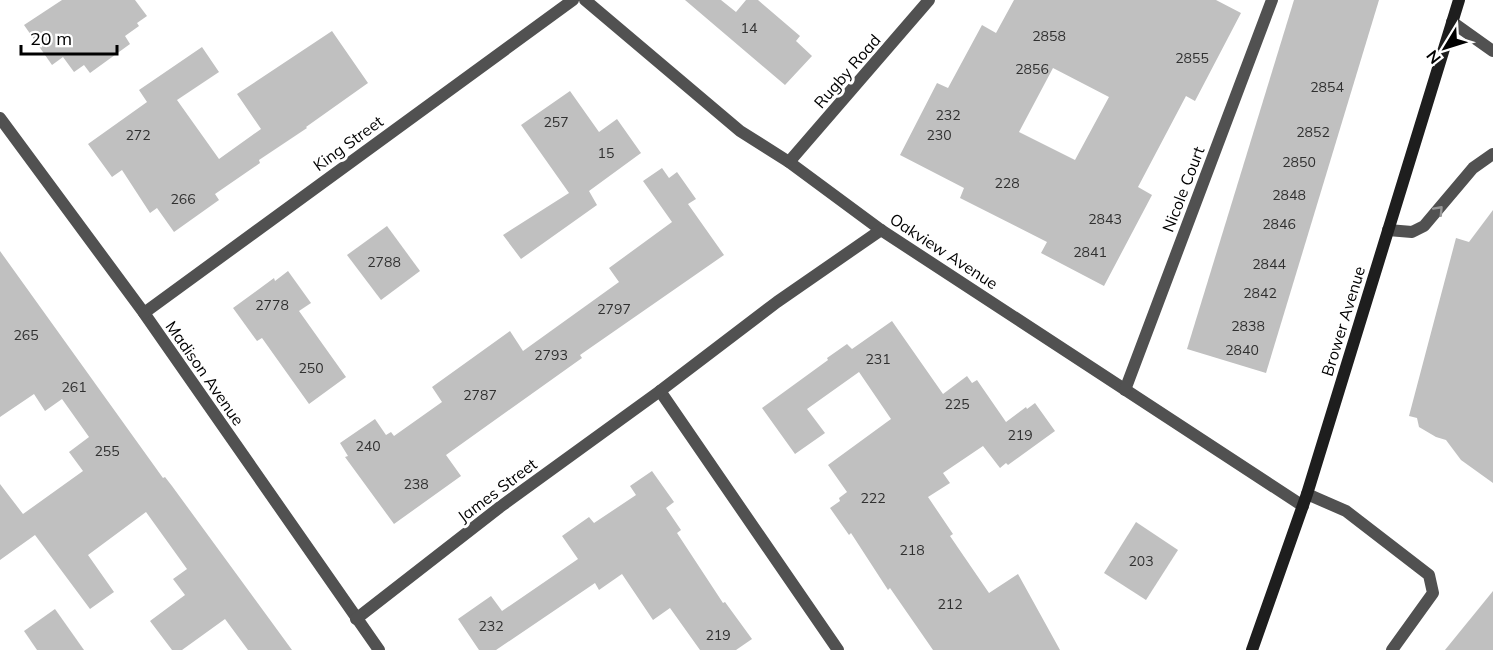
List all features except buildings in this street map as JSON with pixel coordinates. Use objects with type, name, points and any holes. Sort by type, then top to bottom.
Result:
[{"type":"main road","name":"Brower Avenue","points":[[1252,650],[1305,500],[1459,0]]},
{"type":"street","name":"King Street","points":[[144,313],[573,0]]},
{"type":"street","name":"Oakview Avenue","points":[[585,0],[740,131],[789,162],[881,230],[1125,390],[1305,500],[1346,512],[1429,575],[1432,593],[1392,650]]},
{"type":"street","name":"Rugby Road","points":[[789,162],[928,0]]},
{"type":"street","name":"Nicole Court","points":[[1125,390],[1272,0]]},
{"type":"street","points":[[1452,22],[1493,51]]},
{"type":"street","name":"Madison Avenue","points":[[0,118],[144,313],[379,650]]},
{"type":"street","points":[[1388,230],[1412,232],[1424,226],[1473,168],[1493,154]]},
{"type":"street","name":"James Street","points":[[356,619],[500,507],[660,391],[777,302],[881,230]]},
{"type":"street","points":[[660,391],[838,650]]}]
